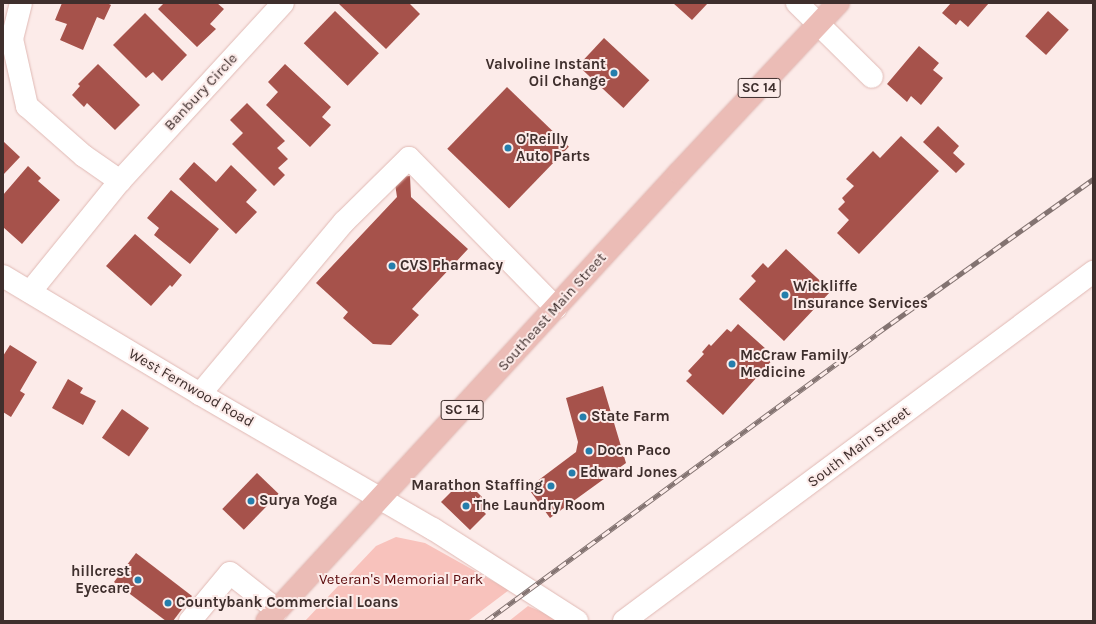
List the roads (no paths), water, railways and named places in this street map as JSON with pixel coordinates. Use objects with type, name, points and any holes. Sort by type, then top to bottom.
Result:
[{"type":"main road","name":"Southeast Main Street","points":[[272,615],[380,500],[838,3]]},
{"type":"street","points":[[21,3],[12,39],[27,106],[84,156],[120,181]]},
{"type":"street","name":"Banbury Circle","points":[[30,292],[120,181],[283,3]]},
{"type":"street","points":[[797,3],[872,78]]},
{"type":"street","points":[[200,394],[344,222],[409,158],[556,308]]},
{"type":"street","name":"South Main Street","points":[[624,621],[1093,272]]},
{"type":"street","name":"West Fernwood Road","points":[[3,276],[200,394],[433,530],[577,621]]},
{"type":"street","points":[[190,621],[230,573],[272,615]]},
{"type":"railway","points":[[486,621],[876,334],[1093,179]]},
{"type":"place","name":"Valvoline Instant Oil Change","points":[[614,73]]},
{"type":"place","name":"O'Reilly Auto Parts","points":[[508,148]]},
{"type":"place","name":"CVS Pharmacy","points":[[392,266]]},
{"type":"place","name":"Wickliffe Insurance Services","points":[[785,295]]},
{"type":"place","name":"McCraw Family Medicine","points":[[732,364]]},
{"type":"place","name":"State Farm","points":[[583,417]]},
{"type":"place","name":"Docn Paco","points":[[589,451]]},
{"type":"place","name":"Edward Jones","points":[[572,473]]},
{"type":"place","name":"Marathon Staffing","points":[[551,486]]},
{"type":"place","name":"Surya Yoga","points":[[251,501]]},
{"type":"place","name":"The Laundry Room","points":[[466,506]]},
{"type":"place","name":"hillcrest Eyecare","points":[[138,580]]},
{"type":"place","name":"Countybank Commercial Loans","points":[[168,603]]},
{"type":"park label","name":"Veteran's Memorial Park","points":[[401,580]]}]
